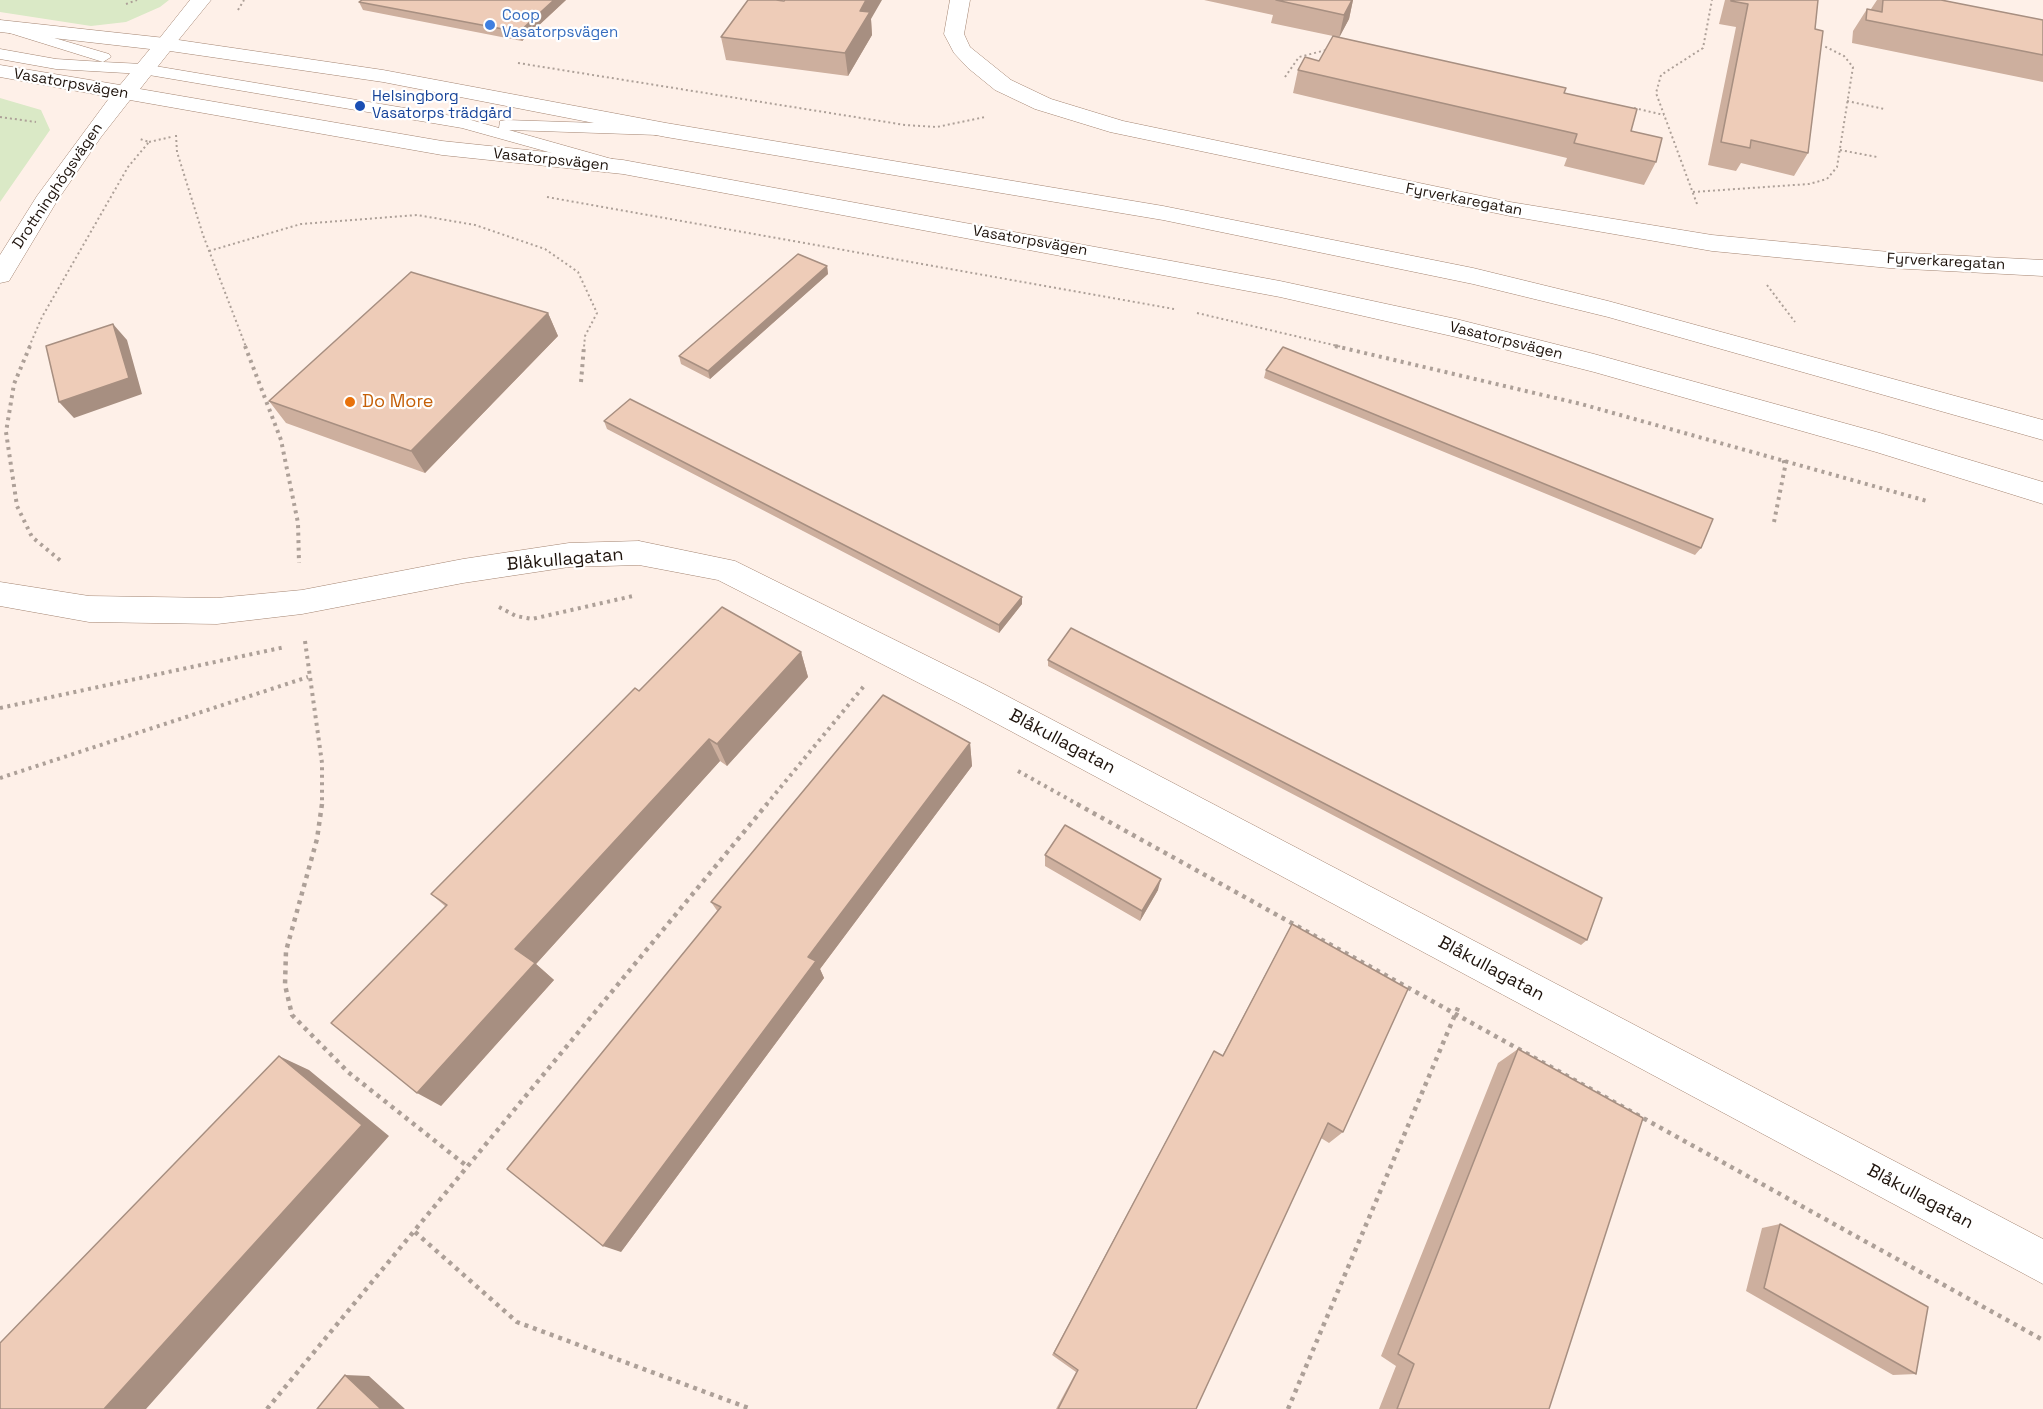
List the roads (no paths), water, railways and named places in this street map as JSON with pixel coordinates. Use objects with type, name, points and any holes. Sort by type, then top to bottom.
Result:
[{"type":"main road","name":"Drottninghögsvägen","points":[[0,275],[45,201],[93,132],[201,0]]},
{"type":"main road","name":"Fyrverkaregatan","points":[[960,0],[954,34],[961,49],[989,75],[1030,99],[1062,112],[1107,124],[1510,209],[1712,243],[1889,260],[2043,268]]},
{"type":"main road","points":[[2,26],[165,44],[383,76],[666,130],[1163,213],[1473,276],[1608,309],[1865,378],[2043,430]]},
{"type":"main road","name":"Vasatorpsvägen","points":[[0,71],[442,148],[623,167],[1200,273],[1456,328],[1779,414],[2043,493]]},
{"type":"main road","name":"Blåkullagatan","points":[[0,594],[89,609],[132,612],[217,611],[300,589],[463,571],[569,555],[639,553],[724,569],[891,653],[2043,1262]]},
{"type":"lane","points":[[2,26],[143,69]]},
{"type":"lane","points":[[0,54],[56,64],[143,69],[464,123],[623,167]]},
{"type":"lane","points":[[464,123],[666,130]]},
{"type":"place","name":"Coop Vasatorpsvägen","points":[[490,25]]},
{"type":"place","name":"Helsingborg Vasatorps trädgård","points":[[360,106]]},
{"type":"place","name":"Do More","points":[[350,402]]}]
